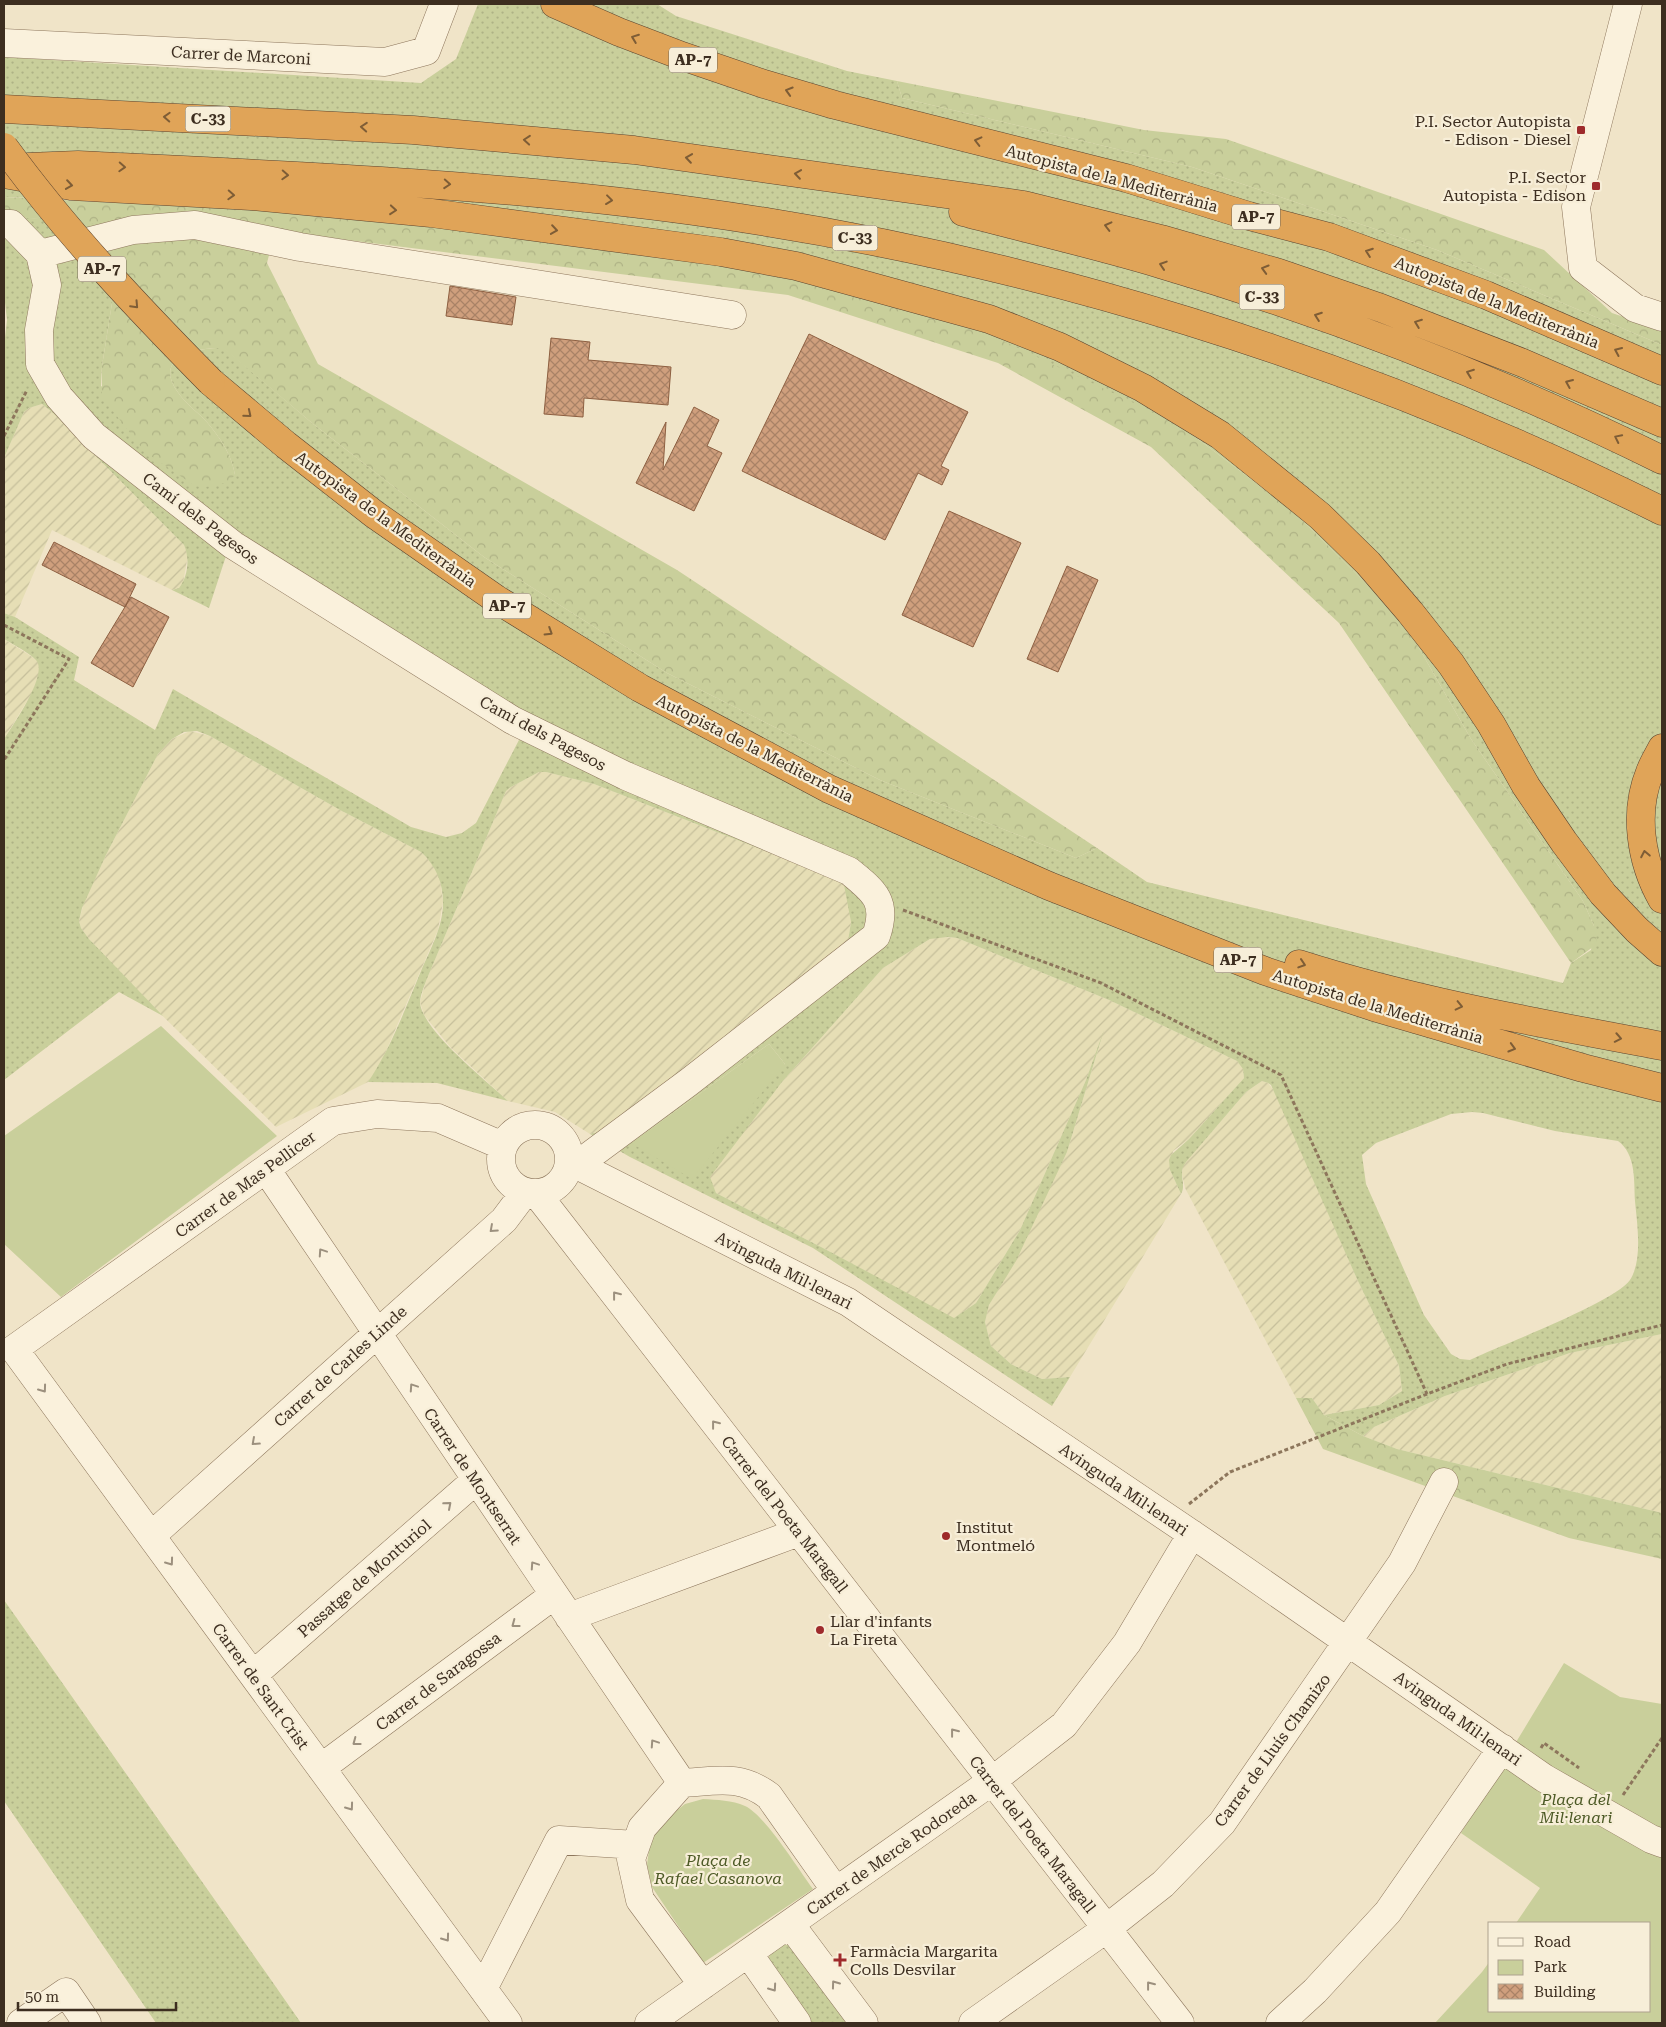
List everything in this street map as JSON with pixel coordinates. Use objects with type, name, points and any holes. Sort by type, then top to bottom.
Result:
[{"type":"highway","name":"Autopista de la Mediterrània","points":[[555,4],[619,32],[682,56],[835,105],[1126,178],[1249,216],[1329,237],[1486,295],[1662,371]]},
{"type":"highway","name":"C-33","points":[[4,109],[413,130],[634,150],[846,181],[1156,263],[1272,300],[1490,381],[1662,460]]},
{"type":"highway","name":"Autopista de la Mediterrània","points":[[4,147],[65,227],[136,306],[211,382],[286,445],[374,514],[496,599],[640,688],[829,789],[1049,886],[1266,971],[1383,1010],[1583,1068],[1662,1088]]},
{"type":"highway","name":"C-33","points":[[4,167],[78,165],[447,184],[594,198],[694,211],[873,241],[1066,286],[1233,335],[1375,385],[1475,425],[1565,464],[1662,511]]},
{"type":"highway","points":[[4,174],[72,186],[251,196],[432,213],[721,252],[796,266],[989,319],[1060,347],[1143,388],[1220,435],[1307,504],[1368,563],[1451,664],[1490,724],[1526,786],[1564,842],[1603,894],[1637,930],[1662,952]]},
{"type":"highway","points":[[846,181],[1024,205],[1279,273],[1382,308],[1662,423]]},
{"type":"highway","points":[[1662,748],[1650,772],[1643,795],[1641,816],[1644,856],[1662,899]]},
{"type":"highway","points":[[829,789],[1023,857],[1218,935],[1302,964],[1413,995],[1498,1015],[1662,1046]]},
{"type":"street","name":"Carrer de Marconi","points":[[4,43],[385,62],[426,51],[444,4]]},
{"type":"street","points":[[1628,4],[1576,207],[1582,268],[1635,308],[1662,317]]},
{"type":"street","points":[[4,224],[12,224],[40,254],[133,230],[195,226],[300,247],[732,315]]},
{"type":"street","name":"Camí dels Pagesos","points":[[40,254],[47,285],[38,330],[40,364],[59,397],[94,436],[233,545],[512,720],[626,776],[849,871],[870,888],[880,905]]},
{"type":"street","points":[[573,1166],[566,1143],[559,1133],[548,1127],[537,1124],[524,1126],[513,1132],[503,1146],[502,1170],[514,1187],[531,1193],[549,1191],[559,1184],[573,1166],[689,1082],[876,936],[881,921],[880,905]]},
{"type":"street","name":"Carrer de Mas Pellicer","points":[[14,1349],[333,1121],[377,1114],[438,1118],[503,1146]]},
{"type":"street","name":"Avinguda Mil·lenari","points":[[573,1166],[848,1302],[1192,1534],[1544,1778],[1651,1839],[1662,1843]]},
{"type":"street","name":"Carrer de Montserrat","points":[[266,1169],[682,1783]]},
{"type":"street","name":"Carrer de Carles Linde","points":[[151,1536],[504,1220],[531,1193]]},
{"type":"street","name":"Carrer del Poeta Maragall","points":[[531,1193],[799,1532],[1180,2023]]},
{"type":"street","name":"Carrer de Sant Crist","points":[[14,1349],[508,2023]]},
{"type":"street","name":"Passatge de Monturiol","points":[[253,1675],[476,1480]]},
{"type":"street","name":"Carrer de Lluís Chamizo","points":[[972,2023],[1106,1929],[1163,1884],[1222,1823],[1402,1563],[1444,1482]]},
{"type":"street","points":[[569,1617],[799,1532]]},
{"type":"street","name":"Carrer de Mercè Rodoreda","points":[[649,2023],[992,1781],[1064,1725],[1127,1643],[1192,1534]]},
{"type":"street","name":"Carrer de Saragossa","points":[[321,1768],[554,1595]]},
{"type":"street","points":[[1280,2023],[1315,1991],[1388,1912],[1502,1748]]},
{"type":"street","points":[[703,1985],[640,1900],[632,1859],[642,1828],[682,1783],[734,1780],[756,1786],[770,1796],[836,1891]]},
{"type":"street","points":[[483,1989],[560,1840],[636,1845]]},
{"type":"street","points":[[790,1924],[864,2023]]},
{"type":"street","points":[[748,1953],[797,2023]]},
{"type":"street","points":[[21,2023],[66,1992],[87,2023]]},
{"type":"path","points":[[4,436],[40,364]]},
{"type":"path","points":[[4,625],[70,659],[4,760]]},
{"type":"path","points":[[880,905],[907,910],[1101,984],[1281,1075],[1427,1394]]},
{"type":"path","points":[[1170,1519],[1230,1472],[1338,1428],[1507,1364],[1662,1326]]},
{"type":"path","points":[[1621,1797],[1662,1738]]},
{"type":"path","points":[[1528,1766],[1544,1744],[1582,1770]]},
{"type":"shaded area","points":[[42,404],[184,545],[188,555],[183,583],[179,588],[172,590],[52,530],[15,617],[4,613],[4,458],[24,412],[29,408]]},
{"type":"shaded area","points":[[4,639],[37,660],[40,672],[32,693],[4,739]]},
{"type":"shaded area","points":[[190,731],[210,736],[340,810],[421,852],[435,867],[440,879],[443,902],[438,930],[381,1063],[368,1082],[276,1127],[129,983],[89,939],[81,928],[79,921],[84,902],[106,855],[158,754],[172,739]]},
{"type":"shaded area","points":[[539,772],[594,784],[819,872],[844,885],[849,904],[851,922],[848,941],[607,1130],[590,1134],[555,1112],[508,1101],[451,1048],[424,1015],[420,1002],[426,981],[506,791]]},
{"type":"shaded area","points":[[939,937],[957,938],[1109,1000],[1237,1061],[1243,1068],[1244,1078],[1189,1139],[1173,1151],[1170,1170],[1181,1194],[1070,1377],[1042,1379],[1011,1364],[991,1346],[985,1322],[989,1305],[1011,1267],[1067,1152],[1102,1037],[1086,1080],[1020,1230],[976,1303],[953,1319],[823,1248],[716,1193],[709,1177],[782,1082],[883,968],[930,939]]},
{"type":"shaded area","points":[[1262,1081],[1268,1083],[1276,1093],[1357,1279],[1399,1366],[1402,1391],[1379,1405],[1324,1415],[1312,1398],[1296,1398],[1185,1188],[1182,1174],[1183,1165],[1246,1092]]},
{"type":"shaded area","points":[[1662,1334],[1662,1513],[1397,1449],[1363,1436],[1374,1427],[1445,1396],[1570,1353]]},
{"type":"green space","points":[[478,4],[657,4],[676,16],[847,71],[897,81],[902,98],[1192,167],[1437,250],[1662,345],[1662,1334],[1570,1353],[1445,1396],[1374,1427],[1363,1436],[1324,1415],[1379,1405],[1402,1391],[1399,1366],[1357,1279],[1271,1085],[1262,1081],[1246,1092],[1186,1162],[1182,1170],[1183,1190],[1181,1194],[1170,1170],[1169,1160],[1171,1155],[1189,1139],[1244,1078],[1243,1069],[1237,1061],[1109,1000],[957,938],[930,939],[883,968],[782,1082],[710,1177],[716,1193],[954,1318],[976,1303],[1020,1230],[1086,1080],[1104,1030],[1067,1152],[1016,1261],[989,1305],[985,1322],[991,1346],[1011,1364],[1042,1379],[1070,1377],[1052,1406],[813,1248],[630,1157],[590,1134],[607,1130],[848,941],[851,922],[844,885],[819,872],[594,784],[546,772],[539,772],[506,791],[426,981],[420,1000],[424,1014],[444,1041],[508,1101],[437,1083],[368,1082],[384,1056],[397,1028],[438,930],[443,903],[442,888],[438,875],[431,863],[421,852],[340,810],[210,736],[197,731],[184,732],[172,739],[158,754],[106,855],[82,908],[79,921],[81,928],[89,939],[163,1016],[119,992],[4,1080],[4,739],[34,688],[39,667],[33,657],[4,639],[4,613],[15,617],[79,657],[74,680],[155,730],[173,689],[411,827],[446,837],[462,833],[476,823],[520,738],[226,556],[209,608],[172,590],[179,588],[186,573],[187,556],[184,545],[42,404],[29,408],[24,412],[4,458],[4,346],[7,320],[4,294],[4,216],[108,224],[112,303],[102,366],[101,386],[235,475],[229,456],[219,438],[207,422],[181,396],[171,379],[171,369],[174,362],[191,352],[202,349],[224,348],[312,423],[484,557],[667,673],[880,780],[1076,858],[1097,848],[1147,882],[1563,983],[1571,963],[1591,950],[1594,926],[1583,901],[1471,739],[1403,620],[1293,511],[1178,424],[832,286],[106,201],[4,197],[4,57],[421,83],[456,59]],"holes":[[[769,1044],[785,1064],[631,1143]],[[1472,1112],[1555,1131],[1618,1141],[1624,1146],[1633,1168],[1638,1252],[1637,1262],[1630,1280],[1603,1300],[1470,1360],[1460,1359],[1451,1354],[1424,1315],[1366,1184],[1362,1155],[1376,1143],[1451,1114]]]},
{"type":"green space","points":[[897,81],[1144,130],[1226,139],[1544,250],[1612,313],[1662,330],[1662,345],[1437,250],[1192,167],[902,98]]},
{"type":"green space","points":[[4,197],[313,213],[659,254],[832,286],[993,336],[1178,424],[1293,511],[1403,620],[1471,739],[1583,901],[1594,926],[1597,944],[1571,963],[1339,623],[1151,447],[998,363],[788,295],[275,231],[267,263],[318,364],[677,570],[1097,848],[1076,858],[880,780],[667,673],[484,557],[312,423],[223,348],[202,349],[191,352],[174,362],[171,369],[171,379],[177,391],[207,422],[223,444],[232,462],[235,475],[226,482],[216,485],[206,487],[195,486],[145,452],[102,397],[102,366],[112,303],[108,225],[4,216]]},
{"type":"green space","points":[[161,1026],[277,1136],[61,1297],[4,1244],[4,1136]]},
{"type":"green space","points":[[769,1044],[785,1064],[692,1179],[631,1143]]},
{"type":"green space","points":[[1296,1398],[1312,1398],[1324,1415],[1363,1436],[1397,1449],[1662,1513],[1662,1559],[1569,1538],[1323,1449]]},
{"type":"green space","points":[[4,1600],[301,2023],[156,2023],[4,1801]]},
{"type":"green space","name":"Plaça del Mil·lenari","points":[[1564,1663],[1620,1697],[1662,1704],[1662,2023],[1435,2023],[1488,1964],[1488,2012],[1651,2012],[1651,1922],[1517,1922],[1540,1888],[1461,1833]]},
{"type":"green space","name":"Plaça de Rafael Casanova","points":[[703,1799],[735,1803],[753,1811],[771,1831],[813,1889],[703,1963],[652,1887],[647,1865],[650,1842],[659,1824],[685,1804]]},
{"type":"green space","points":[[782,1945],[790,1945],[851,2023],[806,2023],[767,1963],[770,1954]]},
{"type":"building","points":[[450,286],[516,297],[512,325],[446,316]]},
{"type":"building","points":[[809,334],[968,412],[941,466],[949,470],[942,485],[918,473],[885,540],[742,471]]},
{"type":"building","points":[[551,338],[590,342],[588,360],[671,367],[668,405],[584,398],[583,417],[544,414]]},
{"type":"building","points":[[694,407],[719,420],[707,446],[722,453],[694,511],[636,483],[666,422],[663,470]]},
{"type":"building","points":[[949,511],[1021,543],[973,647],[902,615]]},
{"type":"building","points":[[54,542],[136,584],[125,607],[42,565]]},
{"type":"building","points":[[1067,566],[1098,580],[1058,672],[1027,659]]},
{"type":"building","points":[[131,597],[169,617],[133,687],[91,663]]},
{"type":"place","name":"P.I. Sector Autopista - Edison - Diesel","points":[[1581,130]]},
{"type":"place","name":"P.I. Sector Autopista - Edison","points":[[1596,186]]},
{"type":"place","name":"Institut Montmeló","points":[[946,1536]]},
{"type":"place","name":"Llar d'infants La Fireta","points":[[820,1630]]},
{"type":"place","name":"Farmàcia Margarita Colls Desvilar","points":[[840,1960]]}]
